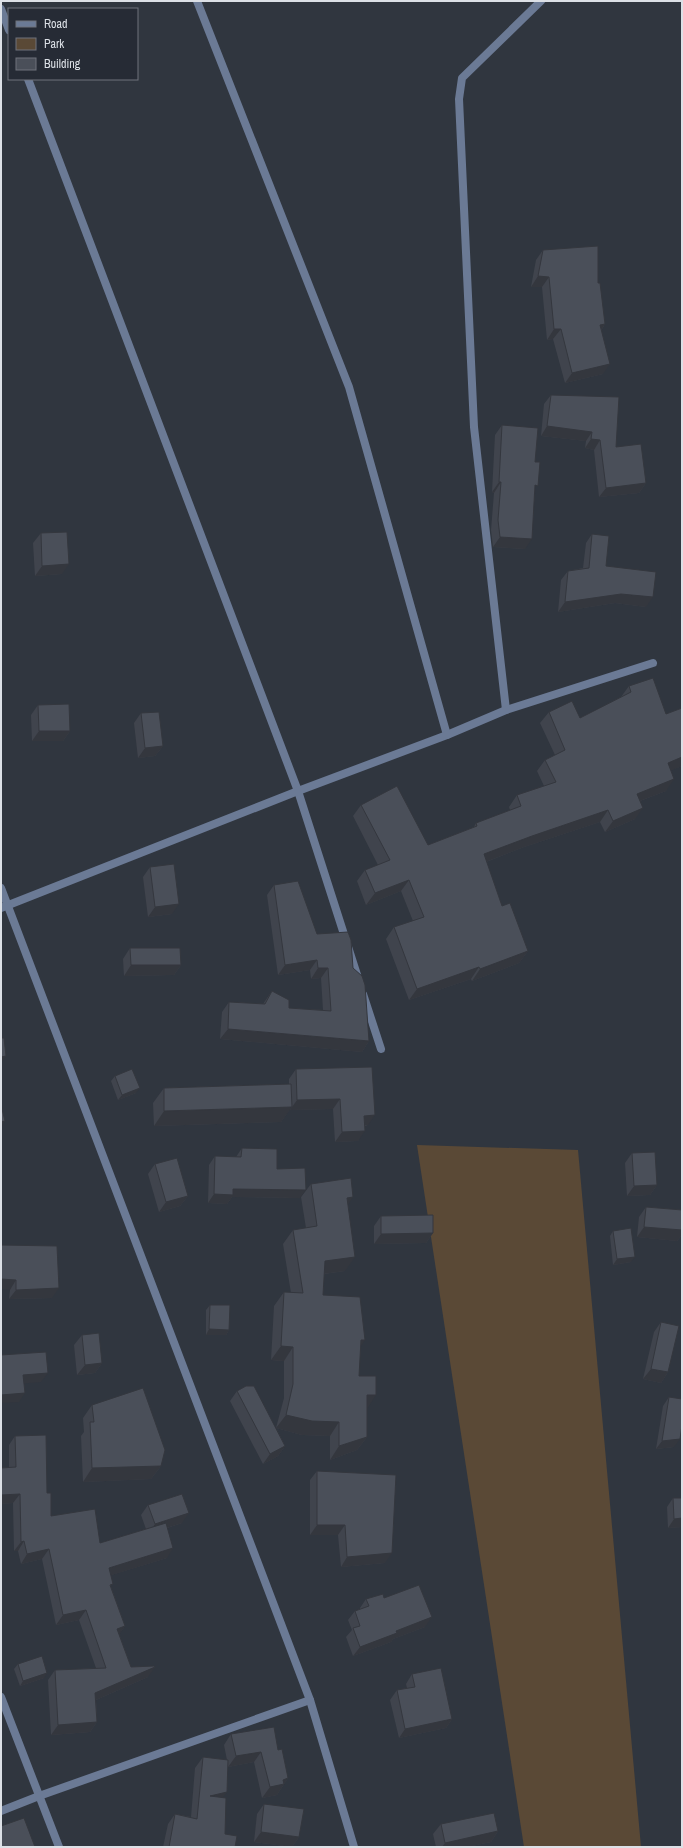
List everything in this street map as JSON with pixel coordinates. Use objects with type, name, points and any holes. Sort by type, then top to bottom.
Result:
[{"type":"street","points":[[197,1],[349,387],[447,735]]},
{"type":"street","points":[[506,710],[474,427],[459,99],[462,78],[542,1]]},
{"type":"street","points":[[1,9],[8,27]]},
{"type":"street","points":[[28,80],[298,791],[381,1049]]},
{"type":"street","points":[[4,907],[298,791],[447,735],[506,710],[653,663]]},
{"type":"street","points":[[1,888],[4,907],[310,1700],[354,1847]]},
{"type":"street","points":[[1,1697],[59,1847]]},
{"type":"street","points":[[1,1811],[39,1796],[310,1700]]},
{"type":"green space","points":[[417,1145],[578,1150],[641,1847],[524,1847]]},
{"type":"building","points":[[598,246],[598,283],[600,283],[605,324],[600,325],[610,364],[572,373],[561,329],[554,329],[549,277],[538,276],[543,250]]},
{"type":"building","points":[[551,395],[619,397],[616,447],[641,444],[646,483],[606,488],[600,440],[591,439],[592,432],[547,426]]},
{"type":"building","points":[[502,425],[538,428],[535,462],[540,462],[538,486],[535,485],[532,539],[500,537],[498,520],[501,482],[499,482]]},
{"type":"building","points":[[67,532],[69,564],[42,566],[41,533]]},
{"type":"building","points":[[592,534],[609,536],[606,566],[656,572],[653,597],[621,594],[565,602],[568,571],[589,568]]},
{"type":"building","points":[[653,678],[666,714],[682,708],[682,757],[668,763],[674,779],[637,794],[643,808],[613,821],[608,810],[484,854],[502,906],[510,903],[528,951],[480,969],[479,967],[417,989],[394,927],[424,917],[409,880],[375,893],[365,870],[390,860],[361,805],[397,786],[428,845],[477,826],[476,823],[521,806],[517,795],[556,782],[545,760],[565,750],[549,712],[572,701],[580,718],[631,692],[629,686]]},
{"type":"building","points":[[69,704],[70,731],[39,731],[38,705]]},
{"type":"building","points":[[159,712],[163,746],[145,748],[141,713]]},
{"type":"building","points":[[174,864],[179,904],[155,907],[150,867]]},
{"type":"building","points":[[298,881],[317,934],[348,932],[351,940],[353,968],[362,976],[365,985],[369,1041],[228,1029],[229,1002],[265,1004],[272,991],[289,1000],[289,1008],[331,1011],[328,968],[318,968],[317,960],[285,965],[274,885]]},
{"type":"building","points":[[130,948],[180,948],[181,965],[131,965]]},
{"type":"building","points":[[1,1038],[4,1038],[6,1056],[1,1057]]},
{"type":"building","points":[[372,1067],[375,1115],[364,1116],[365,1131],[342,1132],[340,1099],[297,1100],[296,1069]]},
{"type":"building","points":[[132,1069],[140,1088],[122,1095],[115,1076]]},
{"type":"building","points":[[291,1084],[292,1107],[164,1111],[164,1088]]},
{"type":"building","points":[[1,1105],[5,1121],[1,1122]]},
{"type":"building","points":[[242,1148],[277,1149],[277,1169],[305,1168],[306,1190],[233,1189],[233,1195],[214,1194],[215,1156],[241,1157]]},
{"type":"building","points":[[655,1152],[657,1185],[634,1186],[632,1153]]},
{"type":"building","points":[[177,1158],[188,1196],[166,1202],[155,1164]]},
{"type":"building","points":[[351,1178],[353,1197],[347,1198],[355,1257],[325,1261],[323,1295],[360,1297],[365,1340],[361,1340],[359,1376],[376,1376],[376,1395],[367,1395],[367,1437],[339,1446],[339,1422],[312,1421],[286,1415],[293,1384],[293,1347],[281,1346],[284,1292],[303,1293],[293,1230],[317,1226],[311,1184]]},
{"type":"building","points":[[646,1207],[682,1210],[682,1230],[644,1227]]},
{"type":"building","points":[[433,1215],[433,1233],[381,1234],[381,1216]]},
{"type":"building","points":[[631,1228],[635,1257],[617,1259],[613,1231]]},
{"type":"building","points":[[1,1245],[57,1246],[59,1288],[16,1290],[16,1280],[1,1279]]},
{"type":"building","points":[[210,1305],[230,1305],[229,1330],[209,1329]]},
{"type":"building","points":[[661,1322],[679,1326],[668,1372],[651,1369]]},
{"type":"building","points":[[99,1333],[102,1363],[85,1365],[82,1335]]},
{"type":"building","points":[[46,1352],[48,1373],[23,1375],[25,1393],[1,1395],[1,1355]]},
{"type":"building","points":[[246,1386],[254,1386],[285,1446],[270,1454],[237,1391]]},
{"type":"building","points":[[143,1388],[165,1450],[161,1466],[92,1468],[90,1422],[94,1422],[92,1405]]},
{"type":"building","points":[[669,1397],[682,1399],[682,1425],[680,1439],[662,1441]]},
{"type":"building","points":[[46,1435],[47,1493],[51,1493],[51,1516],[95,1509],[100,1543],[166,1523],[173,1548],[109,1568],[113,1584],[110,1585],[125,1626],[117,1629],[131,1667],[155,1667],[95,1693],[97,1722],[58,1725],[55,1670],[106,1668],[86,1610],[63,1615],[49,1549],[27,1554],[24,1541],[21,1542],[20,1494],[1,1495],[1,1468],[16,1467],[15,1436]]},
{"type":"building","points":[[317,1471],[396,1475],[392,1553],[347,1557],[345,1525],[317,1525]]},
{"type":"building","points":[[182,1494],[189,1513],[155,1524],[148,1505]]},
{"type":"building","points":[[673,1498],[682,1498],[682,1518],[674,1519]]},
{"type":"building","points":[[419,1585],[432,1617],[396,1631],[397,1633],[360,1647],[353,1628],[360,1626],[355,1611],[369,1606],[366,1599],[383,1594],[384,1598]]},
{"type":"building","points":[[42,1656],[47,1673],[23,1681],[18,1664]]},
{"type":"building","points":[[441,1668],[452,1719],[405,1729],[397,1690],[415,1687],[412,1674]]},
{"type":"building","points":[[274,1727],[278,1750],[282,1749],[288,1778],[283,1780],[284,1784],[270,1787],[261,1752],[236,1756],[231,1734]]},
{"type":"building","points":[[203,1757],[228,1760],[227,1792],[210,1796],[226,1798],[225,1834],[237,1836],[235,1847],[169,1847],[175,1814],[197,1819]]},
{"type":"building","points":[[264,1804],[304,1809],[299,1837],[261,1832]]},
{"type":"building","points":[[494,1813],[498,1831],[445,1843],[441,1824]]},
{"type":"building","points":[[24,1818],[35,1847],[1,1847],[1,1826]]}]
